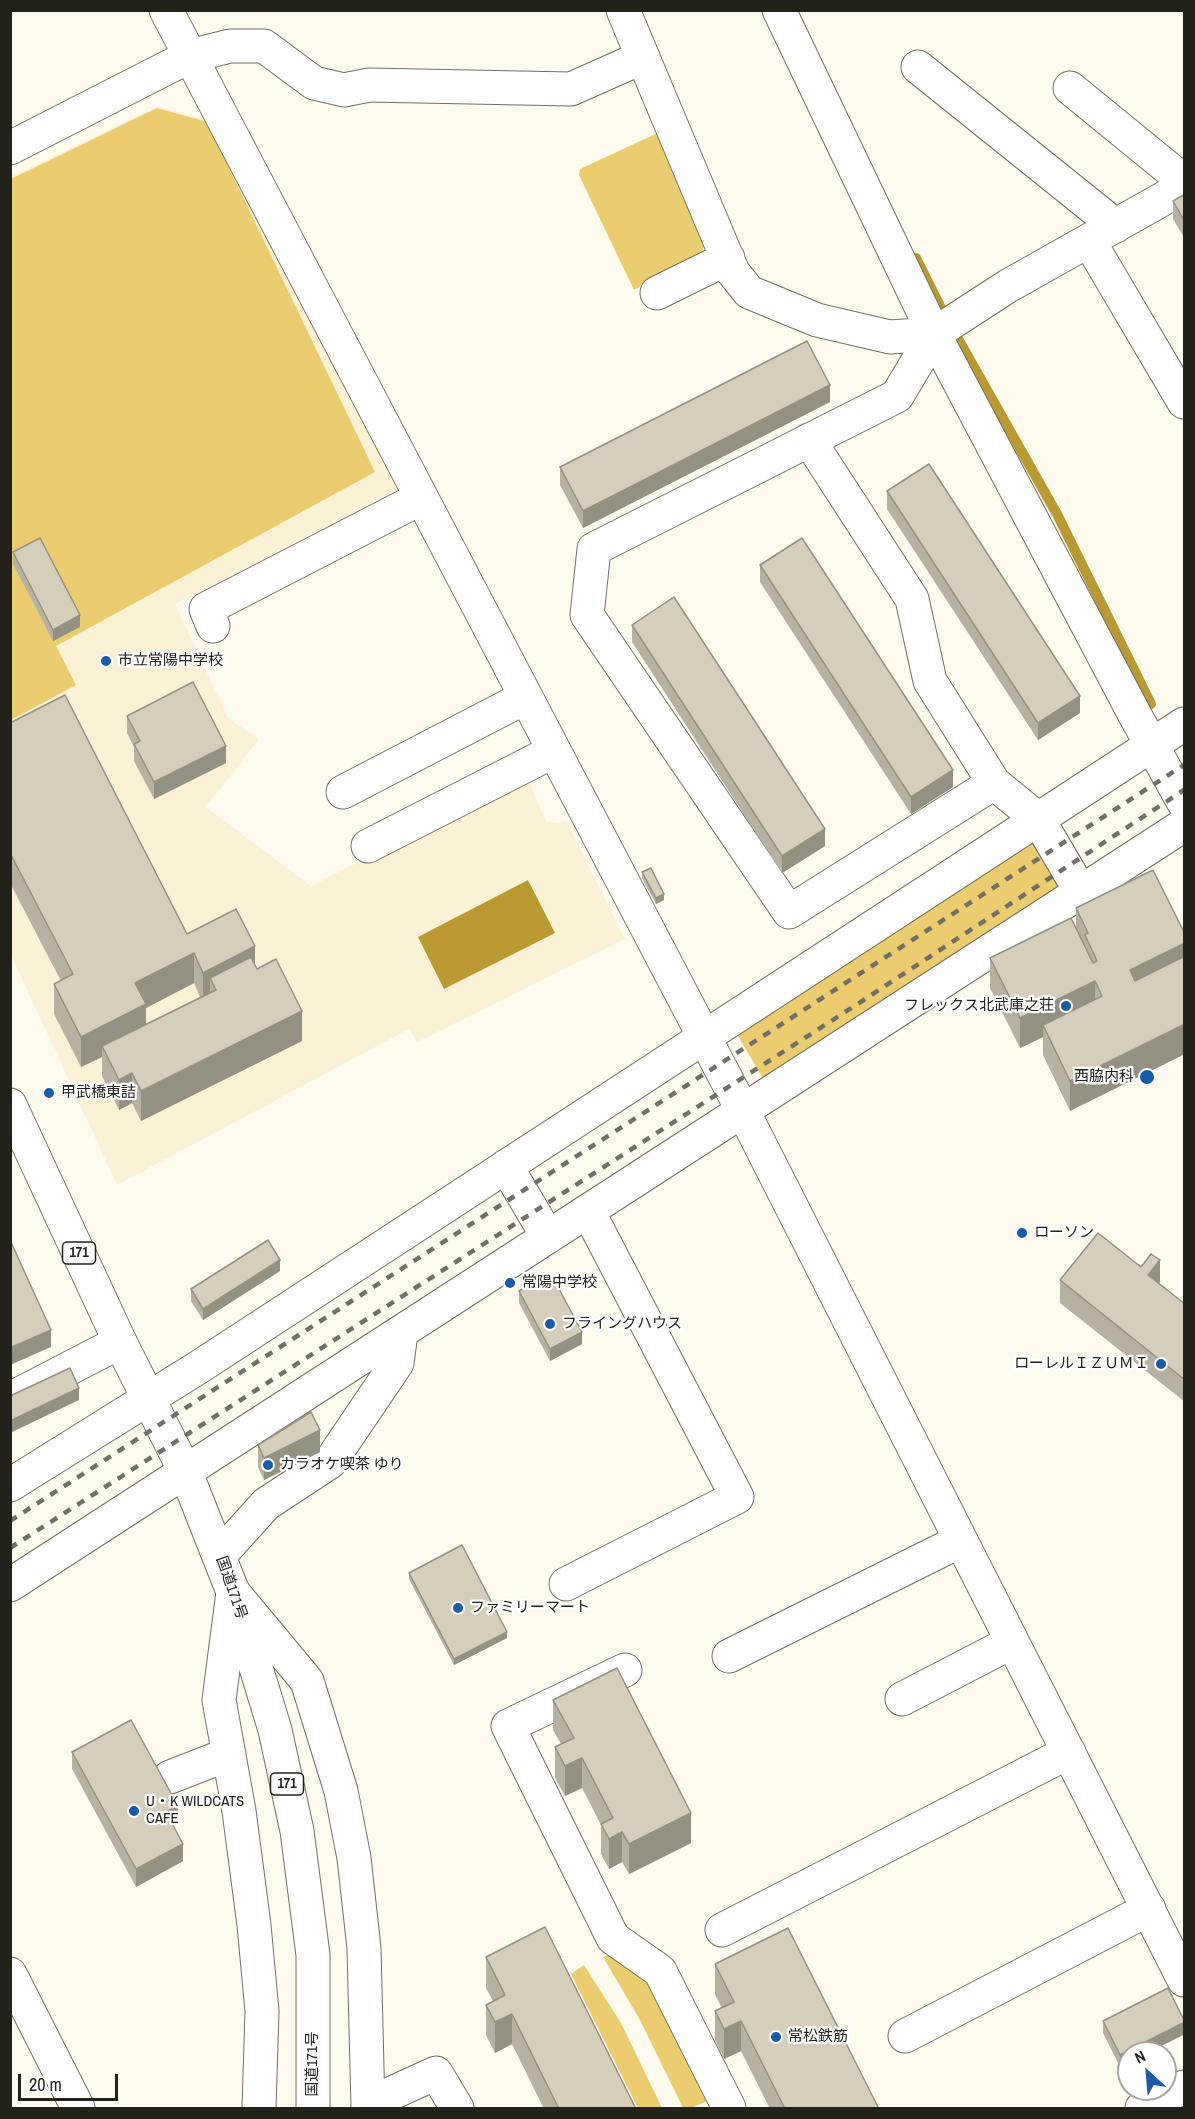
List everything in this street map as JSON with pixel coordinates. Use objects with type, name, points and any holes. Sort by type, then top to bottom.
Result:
[{"type":"main road","points":[[166,10],[743,1111],[1184,1977]]},
{"type":"main road","points":[[623,10],[733,272],[749,292],[817,320],[890,337],[934,334]]},
{"type":"main road","points":[[779,10],[934,334],[1151,745],[1185,803]]},
{"type":"main road","points":[[10,148],[190,56],[230,46],[264,46],[314,82],[344,90],[369,85],[571,89],[644,57]]},
{"type":"main road","points":[[918,67],[1102,233],[1185,402]]},
{"type":"main road","points":[[1070,88],[1185,181]]},
{"type":"main road","points":[[994,783],[789,912],[586,615],[594,549],[897,396],[934,334],[1008,286],[1185,187]]},
{"type":"main road","points":[[657,293],[728,258]]},
{"type":"main road","points":[[809,440],[912,599],[930,681],[994,783],[1038,819],[1081,892]]},
{"type":"main road","points":[[213,626],[206,609],[421,498]]},
{"type":"main road","points":[[343,792],[526,697]]},
{"type":"main road","points":[[10,1485],[148,1400],[1185,724]]},
{"type":"main road","points":[[368,846],[554,751]]},
{"type":"main road","points":[[10,1585],[1185,825]]},
{"type":"main road","name":"国道171号","points":[[10,1105],[120,1342],[186,1473],[233,1592],[275,1730],[297,1831],[313,1955],[313,2109]]},
{"type":"main road","points":[[506,1166],[548,1237]]},
{"type":"main road","points":[[566,1584],[737,1497],[588,1211]]},
{"type":"main road","points":[[220,1555],[260,1509],[330,1462],[397,1363],[401,1333]]},
{"type":"main road","points":[[10,1399],[120,1342]]},
{"type":"main road","points":[[729,1656],[960,1541]]},
{"type":"main road","points":[[233,1592],[219,1700],[241,1822],[262,2011],[259,2109]]},
{"type":"main road","points":[[233,1592],[307,1681],[341,1791],[354,1858],[363,1948],[368,2106],[436,2073],[452,2071],[466,2102],[465,2109]]},
{"type":"main road","points":[[902,1699],[1012,1642]]},
{"type":"main road","points":[[626,1670],[508,1726],[613,1938],[674,1981],[729,2109]]},
{"type":"main road","points":[[722,1930],[768,1896],[1069,1752]]},
{"type":"main road","points":[[170,1777],[229,1754]]},
{"type":"main road","points":[[905,2036],[983,2008],[1149,1909]]},
{"type":"main road","points":[[10,1974],[78,2109]]},
{"type":"main road","points":[[436,2073],[457,2109]]},
{"type":"main road","points":[[1142,2109],[1185,2087]]},
{"type":"shaded area","name":"市立常陽中学校","points":[[158,106],[207,120],[398,489],[175,604],[228,718],[259,739],[206,807],[311,886],[527,777],[546,821],[558,824],[566,820],[625,939],[417,1042],[409,1029],[117,1185],[11,955],[10,177]]},
{"type":"shaded area","points":[[157,108],[207,122],[375,472],[56,646],[76,685],[11,720],[11,179]]},
{"type":"shaded area","points":[[664,130],[707,238],[700,257],[634,290],[579,175],[580,169]]},
{"type":"shaded area","points":[[1027,833],[1067,894],[768,1087],[731,1024]]},
{"type":"shaded area","points":[[528,880],[555,933],[444,989],[418,937]]},
{"type":"shaded area","points":[[614,1952],[649,1977],[709,2100],[692,2108],[683,2108],[640,2020],[603,1957]]},
{"type":"shaded area","points":[[584,1965],[621,2023],[662,2108],[638,2108],[571,1974]]},
{"type":"building","points":[[1185,194],[1185,222],[1173,201]]},
{"type":"building","points":[[807,341],[830,385],[583,511],[560,467]]},
{"type":"building","points":[[929,464],[1080,696],[1038,723],[887,491]]},
{"type":"building","points":[[40,538],[80,615],[53,630],[13,552]]},
{"type":"building","points":[[802,538],[953,770],[911,797],[760,565]]},
{"type":"building","points":[[674,597],[825,829],[782,856],[632,625]]},
{"type":"building","points":[[193,682],[226,746],[154,782],[134,744],[140,741],[127,716]]},
{"type":"building","points":[[65,695],[187,934],[236,909],[255,946],[203,973],[194,953],[135,983],[146,1004],[81,1037],[54,984],[73,974],[10,853],[10,723]]},
{"type":"building","points":[[651,868],[664,894],[656,898],[642,872]]},
{"type":"building","name":"フレックス北武庫之荘","points":[[1153,870],[1185,934],[1185,943],[1130,970],[1135,981],[1185,956],[1185,1024],[1070,1081],[1043,1025],[1102,996],[1095,981],[1020,1018],[990,958],[1071,918],[1093,963],[1097,961],[1085,935],[1088,933],[1076,908]]},
{"type":"building","points":[[251,957],[257,969],[276,959],[302,1011],[141,1091],[132,1073],[119,1080],[102,1046],[216,990],[210,978]]},
{"type":"building","name":"ローレルＩＺＵＭＩ","points":[[1098,1233],[1141,1267],[1151,1254],[1160,1260],[1148,1275],[1185,1304],[1185,1380],[1060,1280]]},
{"type":"building","points":[[10,1240],[51,1330],[10,1348]]},
{"type":"building","points":[[268,1240],[280,1260],[203,1309],[191,1289]]},
{"type":"building","name":"フライングハウス","points":[[551,1274],[582,1332],[550,1349],[519,1291]]},
{"type":"building","points":[[70,1368],[79,1388],[10,1421],[10,1396]]},
{"type":"building","points":[[311,1412],[320,1430],[264,1458],[258,1445]]},
{"type":"building","name":"ファミリーマート","points":[[462,1545],[507,1632],[454,1659],[409,1573]]},
{"type":"building","points":[[617,1668],[691,1813],[629,1844],[622,1832],[609,1839],[601,1824],[613,1818],[582,1758],[565,1766],[555,1747],[574,1738],[553,1700]]},
{"type":"building","points":[[131,1720],[178,1806],[166,1812],[183,1844],[136,1869],[72,1752]]},
{"type":"building","points":[[545,1927],[636,2109],[559,2109],[512,2014],[495,2022],[486,2005],[505,1995],[486,1957]]},
{"type":"building","name":"常松鉄筋","points":[[788,1928],[879,2109],[785,2109],[741,2021],[724,2029],[715,2011],[734,2002],[715,1964]]},
{"type":"building","points":[[1168,1988],[1185,2022],[1148,2041],[1117,2041],[1117,2049],[1103,2021]]},
{"type":"waterway","points":[[916,258],[944,314],[1057,514],[1151,704]]},
{"type":"railway","points":[[10,1521],[1184,765]]},
{"type":"railway","points":[[10,1548],[853,1007],[1184,790]]},
{"type":"place","name":"市立常陽中学校","points":[[106,661]]},
{"type":"place","name":"フレックス北武庫之荘","points":[[1066,1006]]},
{"type":"place","name":"西脇内科","points":[[1147,1077]]},
{"type":"place","name":"甲武橋東詰","points":[[49,1093]]},
{"type":"place","name":"ローソン","points":[[1022,1233]]},
{"type":"place","name":"常陽中学校","points":[[510,1283]]},
{"type":"place","name":"フライングハウス","points":[[550,1324]]},
{"type":"place","name":"ローレルＩＺＵＭＩ","points":[[1161,1364]]},
{"type":"place","name":"カラオケ喫茶 ゆり","points":[[268,1465]]},
{"type":"place","name":"ファミリーマート","points":[[458,1608]]},
{"type":"place","name":"U・K WILDCATS CAFE","points":[[134,1811]]},
{"type":"place","name":"常松鉄筋","points":[[776,2037]]}]
